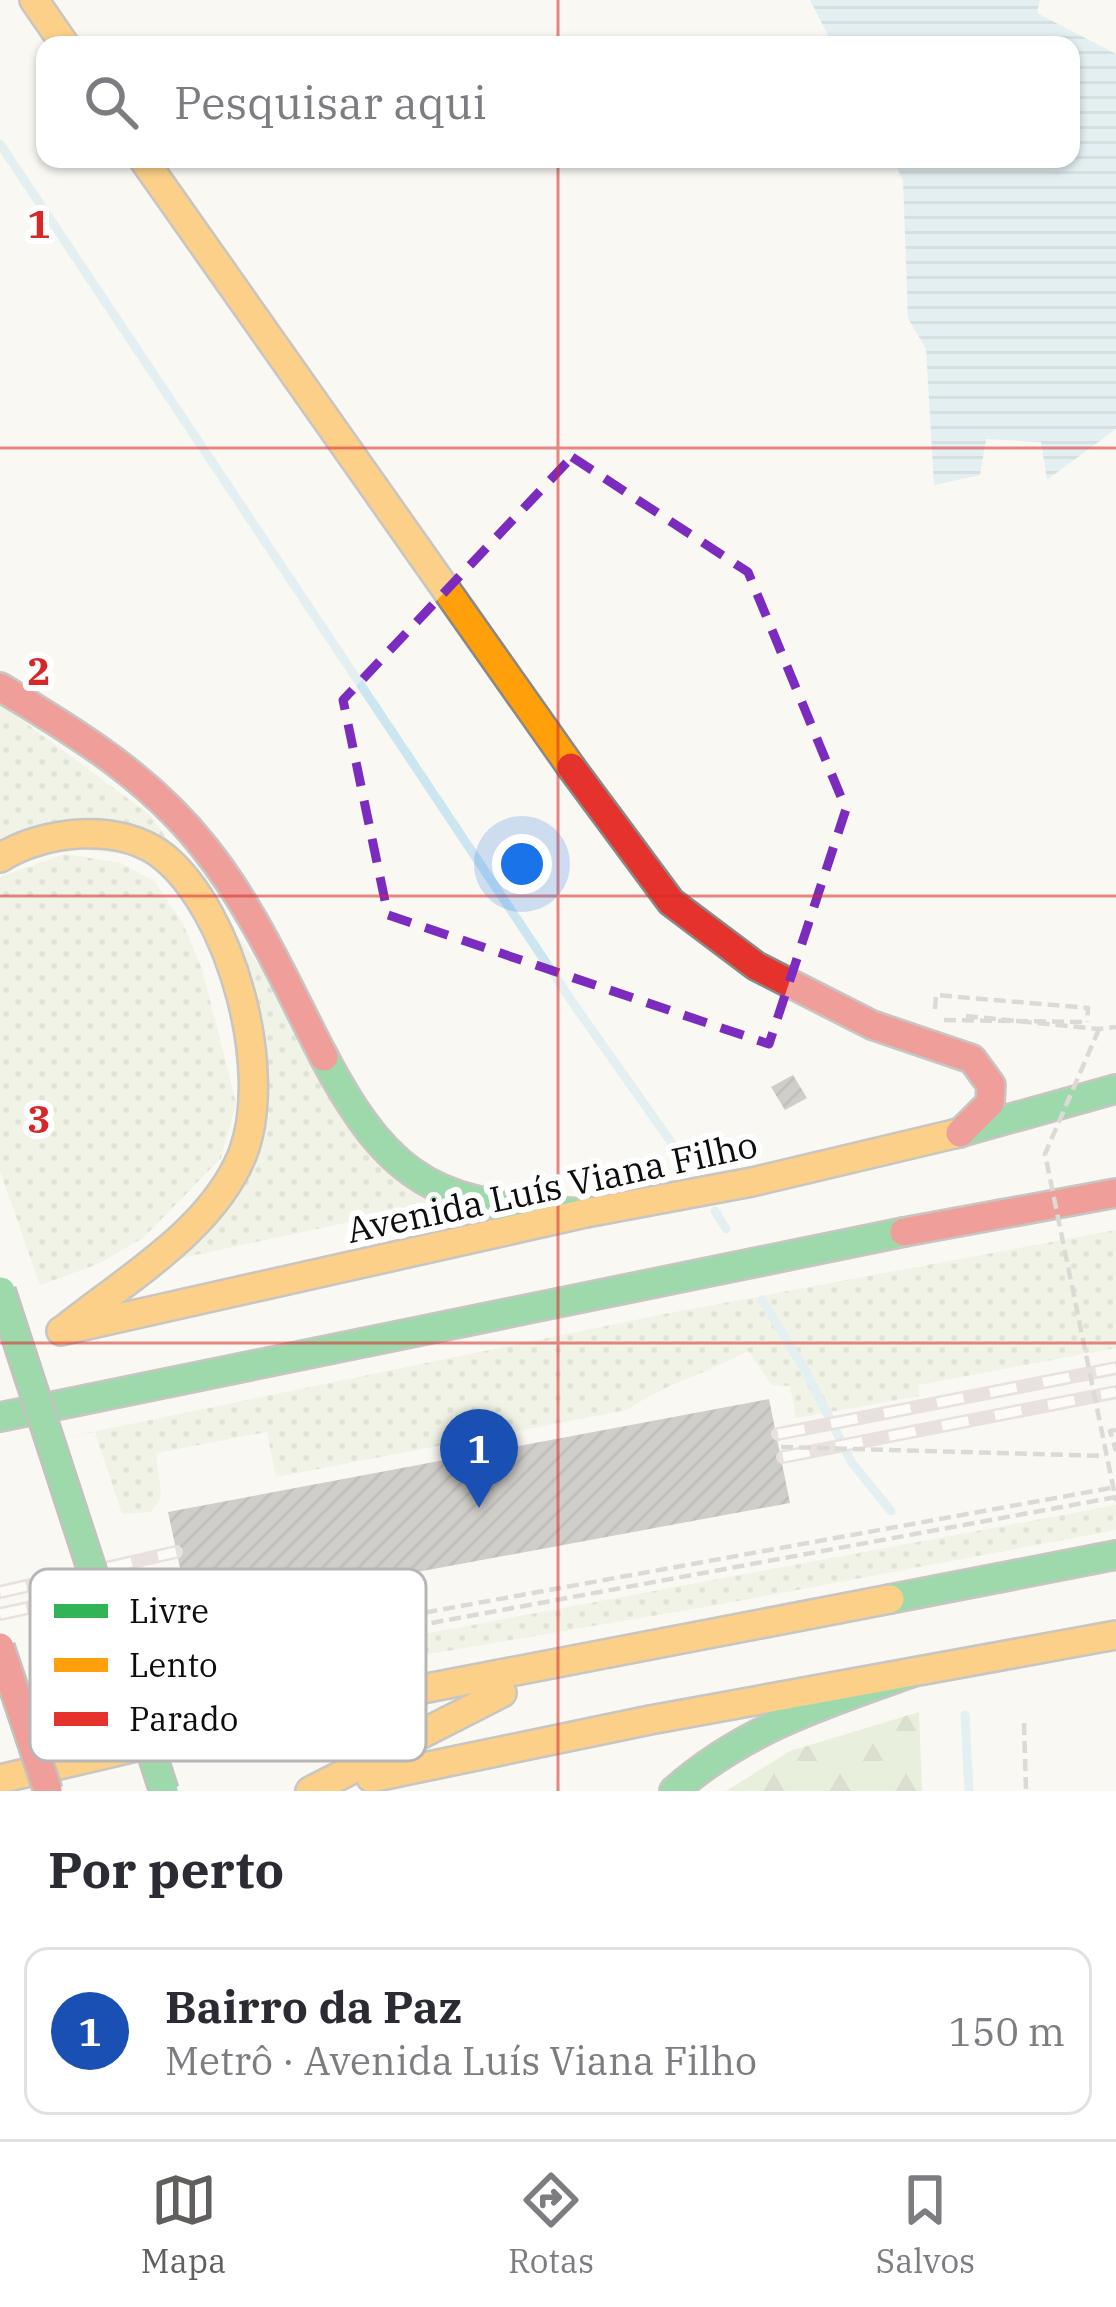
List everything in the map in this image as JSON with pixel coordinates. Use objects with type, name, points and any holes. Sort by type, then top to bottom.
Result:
[{"type":"main road","points":[[34,0],[58,36]]},
{"type":"main road","points":[[149,168],[598,807],[671,902],[756,966],[815,998],[872,1025],[972,1059],[991,1084],[989,1103],[960,1133]]},
{"type":"main road","points":[[0,687],[91,741],[160,799],[203,844],[238,894],[354,1114],[400,1164],[428,1186],[467,1200],[534,1211],[592,1212]]},
{"type":"main road","points":[[0,858],[18,845],[67,835],[116,836],[160,854],[190,883],[218,935],[243,1011],[255,1086],[253,1121],[243,1154],[221,1192],[63,1330]]},
{"type":"main road","name":"Avenida Luís Viana Filho","points":[[0,1344],[592,1212],[752,1182],[960,1133],[1116,1089]]},
{"type":"main road","points":[[0,1417],[792,1253],[1116,1193]]},
{"type":"main road","points":[[1,1289],[92,1569]]},
{"type":"main road","points":[[426,1688],[1116,1555]]},
{"type":"main road","points":[[311,1791],[524,1743],[1116,1636]]},
{"type":"main road","points":[[1080,1642],[1116,1648]]},
{"type":"main road","points":[[0,1647],[30,1737]]},
{"type":"main road","points":[[426,1732],[565,1661]]},
{"type":"main road","points":[[674,1791],[708,1762],[770,1726],[911,1673]]},
{"type":"main road","points":[[38,1761],[48,1791]]},
{"type":"main road","points":[[0,1780],[79,1761]]},
{"type":"main road","points":[[154,1761],[164,1791]]},
{"type":"main road","points":[[311,1791],[370,1761]]},
{"type":"path","points":[[944,1020],[992,1021],[1016,1021],[1087,1022],[1088,1008],[936,994],[934,1013],[1005,1020],[1029,1022],[1052,1025],[1100,1029],[1116,1027]]},
{"type":"path","points":[[426,1625],[1116,1499],[1045,1154],[1100,1029]]},
{"type":"path","points":[[781,1447],[1107,1456],[1116,1453],[1110,1431],[1116,1430]]},
{"type":"path","points":[[426,1613],[1116,1487]]},
{"type":"path","points":[[1024,1723],[1026,1791]]},
{"type":"highlighted area","points":[[572,457],[748,572],[846,809],[769,1044],[388,915],[343,700]]},
{"type":"green space","points":[[0,704],[150,815],[432,1204],[182,1258],[269,1116],[182,861],[0,840]]},
{"type":"green space","points":[[65,854],[121,863],[155,882],[184,926],[202,969],[236,1103],[221,1158],[143,1238],[98,1264],[40,1285],[0,1171],[0,877]]},
{"type":"green space","points":[[1116,1230],[1116,1348],[918,1385],[919,1396],[796,1418],[790,1386],[772,1385],[748,1351],[627,1410],[276,1477],[267,1432],[156,1453],[161,1497],[151,1512],[122,1514],[95,1432],[0,1451],[664,1314]]},
{"type":"green space","points":[[1116,1505],[1116,1530],[722,1604],[426,1654],[426,1634]]},
{"type":"green space","points":[[919,1712],[922,1791],[726,1791],[790,1751]]},
{"type":"water","points":[[810,0],[1040,0],[1037,13],[1116,54],[1116,429],[1047,480],[1041,442],[986,439],[980,475],[934,485],[926,349],[908,318],[903,180],[897,168],[1080,168],[1080,36],[828,36]]},
{"type":"building","points":[[793,1075],[807,1098],[785,1110],[771,1087]]},
{"type":"building","points":[[769,1399],[790,1503],[426,1570],[180,1569],[168,1512]]},
{"type":"waterway","points":[[0,144],[575,1006],[683,1159]]},
{"type":"waterway","points":[[715,1211],[726,1229]]},
{"type":"waterway","points":[[762,1300],[805,1370],[852,1463],[891,1511]]},
{"type":"waterway","points":[[965,1715],[969,1791]]},
{"type":"railway","points":[[778,1434],[1116,1368]]},
{"type":"railway","points":[[783,1457],[1116,1392]]},
{"type":"railway","points":[[101,1569],[176,1552]]},
{"type":"railway","points":[[0,1592],[30,1585]]},
{"type":"railway","points":[[0,1614],[30,1608]]},
{"type":"traffic: fast","points":[[324,1057],[374,1136],[427,1182],[494,1204],[586,1213]]},
{"type":"traffic: fast","points":[[954,1134],[1116,1089]]},
{"type":"traffic: fast","points":[[0,1417],[904,1232]]},
{"type":"traffic: fast","points":[[1,1291],[92,1569]]},
{"type":"traffic: fast","points":[[890,1599],[1116,1555]]},
{"type":"traffic: fast","points":[[674,1791],[756,1735],[911,1673]]},
{"type":"traffic: fast","points":[[154,1761],[164,1791]]},
{"type":"traffic: slow","points":[[34,0],[59,36]]},
{"type":"traffic: slow","points":[[149,168],[571,767]]},
{"type":"traffic: slow","points":[[0,858],[38,841],[82,834],[126,838],[164,857],[188,882],[209,915],[227,953],[250,1038],[251,1119],[243,1153],[229,1181],[165,1252],[63,1330]]},
{"type":"traffic: slow","points":[[61,1331],[954,1134]]},
{"type":"traffic: slow","points":[[426,1688],[890,1599]]},
{"type":"traffic: slow","points":[[371,1778],[650,1720],[1116,1635]]},
{"type":"traffic: slow","points":[[426,1732],[502,1693]]},
{"type":"traffic: slow","points":[[0,1779],[76,1761]]},
{"type":"traffic: slow","points":[[310,1791],[369,1761]]},
{"type":"traffic: jam","points":[[0,687],[110,758],[183,822],[239,896],[324,1057]]},
{"type":"traffic: jam","points":[[571,767],[671,902],[756,966],[872,1025],[972,1059],[991,1085],[990,1103],[960,1133]]},
{"type":"traffic: jam","points":[[904,1232],[1116,1193]]},
{"type":"traffic: jam","points":[[0,1647],[30,1737]]},
{"type":"traffic: jam","points":[[38,1761],[48,1791]]},
{"type":"place","name":"Bairro da Paz","points":[[479,1508]]}]
